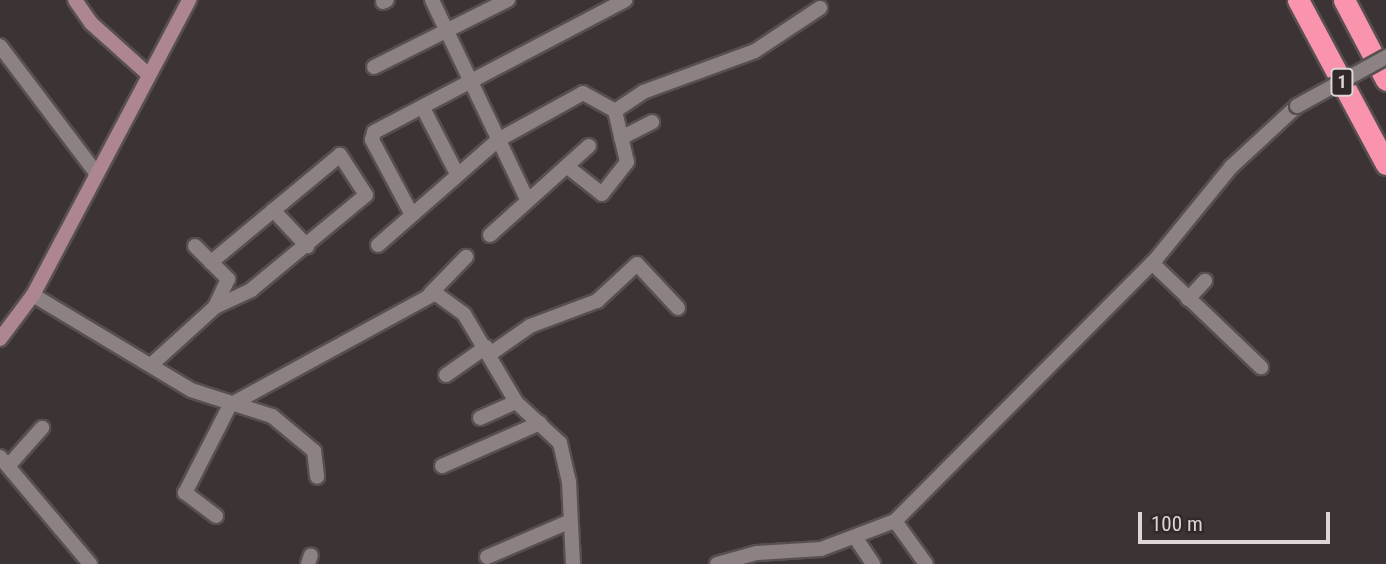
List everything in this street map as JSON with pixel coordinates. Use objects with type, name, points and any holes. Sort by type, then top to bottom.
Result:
[{"type":"highway","name":"1","points":[[1298,0],[1386,164]]},
{"type":"highway","name":"1","points":[[1344,0],[1386,80]]},
{"type":"street","points":[[75,0],[91,23],[149,75]]},
{"type":"street","points":[[0,340],[33,295],[189,0]]},
{"type":"street","points":[[432,0],[527,199]]},
{"type":"street","points":[[374,67],[508,0]]},
{"type":"street","points":[[411,213],[372,136],[625,0]]},
{"type":"street","points":[[615,111],[643,92],[755,51],[821,8]]},
{"type":"street","points":[[0,46],[96,173]]},
{"type":"street","points":[[717,564],[857,540],[895,521],[1152,263],[1231,167],[1297,106],[1386,57]]},
{"type":"street","points":[[378,245],[411,213],[498,140],[583,93],[615,111],[625,167],[602,194],[569,168]]},
{"type":"street","points":[[423,108],[457,174]]},
{"type":"street","points":[[621,138],[652,121]]},
{"type":"street","points":[[489,235],[527,199],[569,168],[589,146]]},
{"type":"street","points":[[151,365],[215,307],[251,290],[366,195],[340,155],[211,262]]},
{"type":"street","points":[[273,210],[307,246]]},
{"type":"street","points":[[195,246],[228,279],[215,307]]},
{"type":"street","points":[[216,516],[185,494],[230,405],[369,333],[430,294],[467,257]]},
{"type":"street","points":[[1152,263],[1261,367]]},
{"type":"street","points":[[446,375],[538,322],[597,301],[637,264],[678,307]]},
{"type":"street","points":[[1188,299],[1205,281]]},
{"type":"street","points":[[430,294],[452,302],[488,351],[516,402],[540,423],[566,460],[566,523],[573,564]]},
{"type":"street","points":[[33,295],[151,365],[230,405],[265,413],[306,443],[316,454],[317,478]]},
{"type":"street","points":[[480,418],[516,402]]},
{"type":"street","points":[[442,466],[540,423]]},
{"type":"street","points":[[42,428],[4,461],[90,564]]},
{"type":"street","points":[[895,521],[919,562]]},
{"type":"street","points":[[486,557],[566,523]]},
{"type":"street","points":[[857,540],[873,564]]}]
